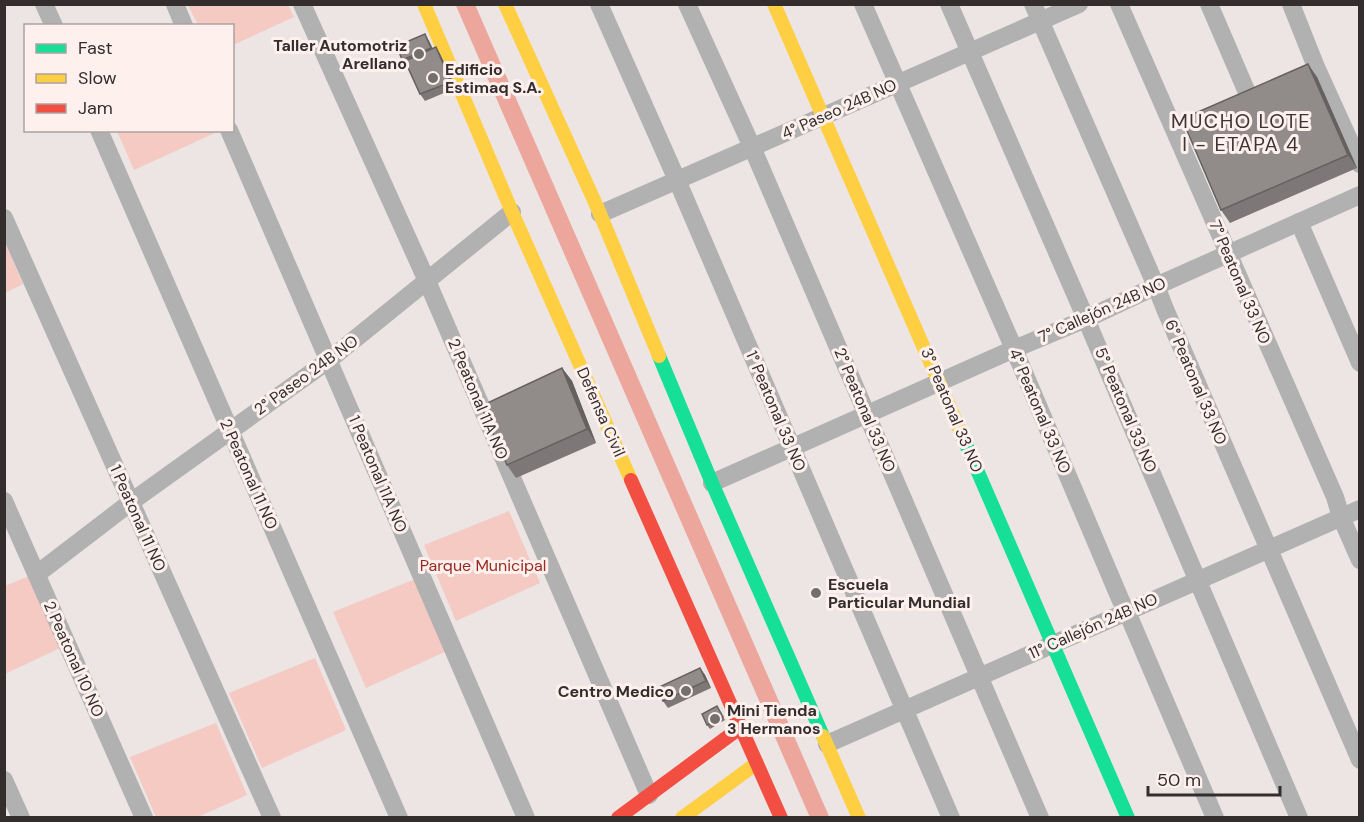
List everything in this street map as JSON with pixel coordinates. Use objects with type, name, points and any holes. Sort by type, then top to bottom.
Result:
[{"type":"street","points":[[44,4],[53,24]]},
{"type":"street","points":[[175,4],[183,24]]},
{"type":"street","name":"2 Peatonal 11A NO","points":[[302,4],[427,281],[649,795]]},
{"type":"street","name":"Defensa Civil","points":[[424,4],[512,212],[781,818]]},
{"type":"street","points":[[505,4],[600,214],[712,483],[859,818]]},
{"type":"street","name":"1° Peatonal 33 NO","points":[[599,4],[951,818]]},
{"type":"street","name":"2° Peatonal 33 NO","points":[[687,4],[752,147],[1040,818]]},
{"type":"street","name":"3° Peatonal 33 NO","points":[[774,4],[940,381],[1128,818]]},
{"type":"street","name":"4° Peatonal 33 NO","points":[[863,4],[1215,818]]},
{"type":"street","name":"5° Peatonal 33 NO","points":[[949,4],[1299,818]]},
{"type":"street","name":"4° Paseo 24B NO","points":[[600,214],[970,52],[1037,13],[1079,4]]},
{"type":"street","name":"7° Peatonal 33 NO","points":[[1119,4],[1179,127],[1228,254],[1335,497],[1359,560]]},
{"type":"street","points":[[1209,4],[1244,99],[1268,88]]},
{"type":"street","points":[[1291,4],[1316,68],[1359,164]]},
{"type":"street","name":"6° Peatonal 33 NO","points":[[1037,13],[1359,760]]},
{"type":"street","points":[[1297,76],[1316,68]]},
{"type":"street","name":"2 Peatonal 11 NO","points":[[100,132],[399,818]]},
{"type":"street","name":"1 Peatonal 11A NO","points":[[230,132],[526,818]]},
{"type":"street","name":"7° Callejón 24B NO","points":[[712,483],[940,381],[1086,319],[1359,195]]},
{"type":"street","name":"2° Paseo 24B NO","points":[[37,574],[131,502],[328,360],[512,212]]},
{"type":"street","name":"1 Peatonal 11 NO","points":[[4,218],[272,818]]},
{"type":"street","points":[[1299,222],[1359,363]]},
{"type":"street","name":"2 Peatonal 10 NO","points":[[4,501],[144,818]]},
{"type":"street","name":"11° Callejón 24B NO","points":[[827,744],[1359,509]]},
{"type":"street","points":[[618,818],[741,727]]},
{"type":"street","points":[[682,818],[757,763]]},
{"type":"street","points":[[4,780],[21,818]]},
{"type":"green space","points":[[188,5],[288,5],[294,17],[234,45],[234,24],[198,24]]},
{"type":"green space","points":[[117,132],[217,132],[134,170]]},
{"type":"green space","points":[[4,240],[23,284],[5,293],[4,293]]},
{"type":"green space","name":"Parque Municipal","points":[[509,511],[540,583],[456,621],[424,545]]},
{"type":"green space","points":[[29,576],[60,648],[5,674],[5,586]]},
{"type":"green space","name":"Parque Municipal","points":[[418,578],[449,650],[366,688],[333,612]]},
{"type":"green space","points":[[315,658],[346,730],[262,768],[229,693]]},
{"type":"green space","points":[[216,723],[247,795],[198,817],[156,817],[130,757]]},
{"type":"building","points":[[425,34],[431,48],[402,60],[397,46]]},
{"type":"building","name":"Edificio Estimaq S.A.","points":[[436,47],[451,82],[420,94],[405,61]]},
{"type":"building","points":[[1308,64],[1348,155],[1221,210],[1182,119]]},
{"type":"building","points":[[562,368],[587,429],[507,465],[481,406]]},
{"type":"building","points":[[700,668],[706,681],[663,701],[657,688]]},
{"type":"building","name":"Mini Tienda 3 Hermanos","points":[[717,706],[723,717],[707,725],[702,714]]},
{"type":"waterway","points":[[465,4],[820,818]]},
{"type":"traffic: fast","points":[[659,356],[823,736]]},
{"type":"traffic: fast","points":[[961,433],[1128,818]]},
{"type":"traffic: slow","points":[[424,4],[512,212],[631,480]]},
{"type":"traffic: slow","points":[[505,4],[598,209],[659,356]]},
{"type":"traffic: slow","points":[[774,4],[961,433]]},
{"type":"traffic: slow","points":[[823,736],[859,818]]},
{"type":"traffic: slow","points":[[682,818],[757,763]]},
{"type":"traffic: jam","points":[[631,480],[781,818]]},
{"type":"traffic: jam","points":[[618,818],[741,727]]},
{"type":"place","name":"Taller Automotriz Arellano","points":[[419,54]]},
{"type":"place","name":"Edificio Estimaq S.A.","points":[[433,78]]},
{"type":"place","name":"Escuela Particular Mundial","points":[[816,593]]},
{"type":"place","name":"Centro Medico","points":[[686,691]]},
{"type":"place","name":"Mini Tienda 3 Hermanos","points":[[715,719]]},
{"type":"district","name":"MUCHO LOTE I - ETAPA 4","points":[[1241,132]]}]
